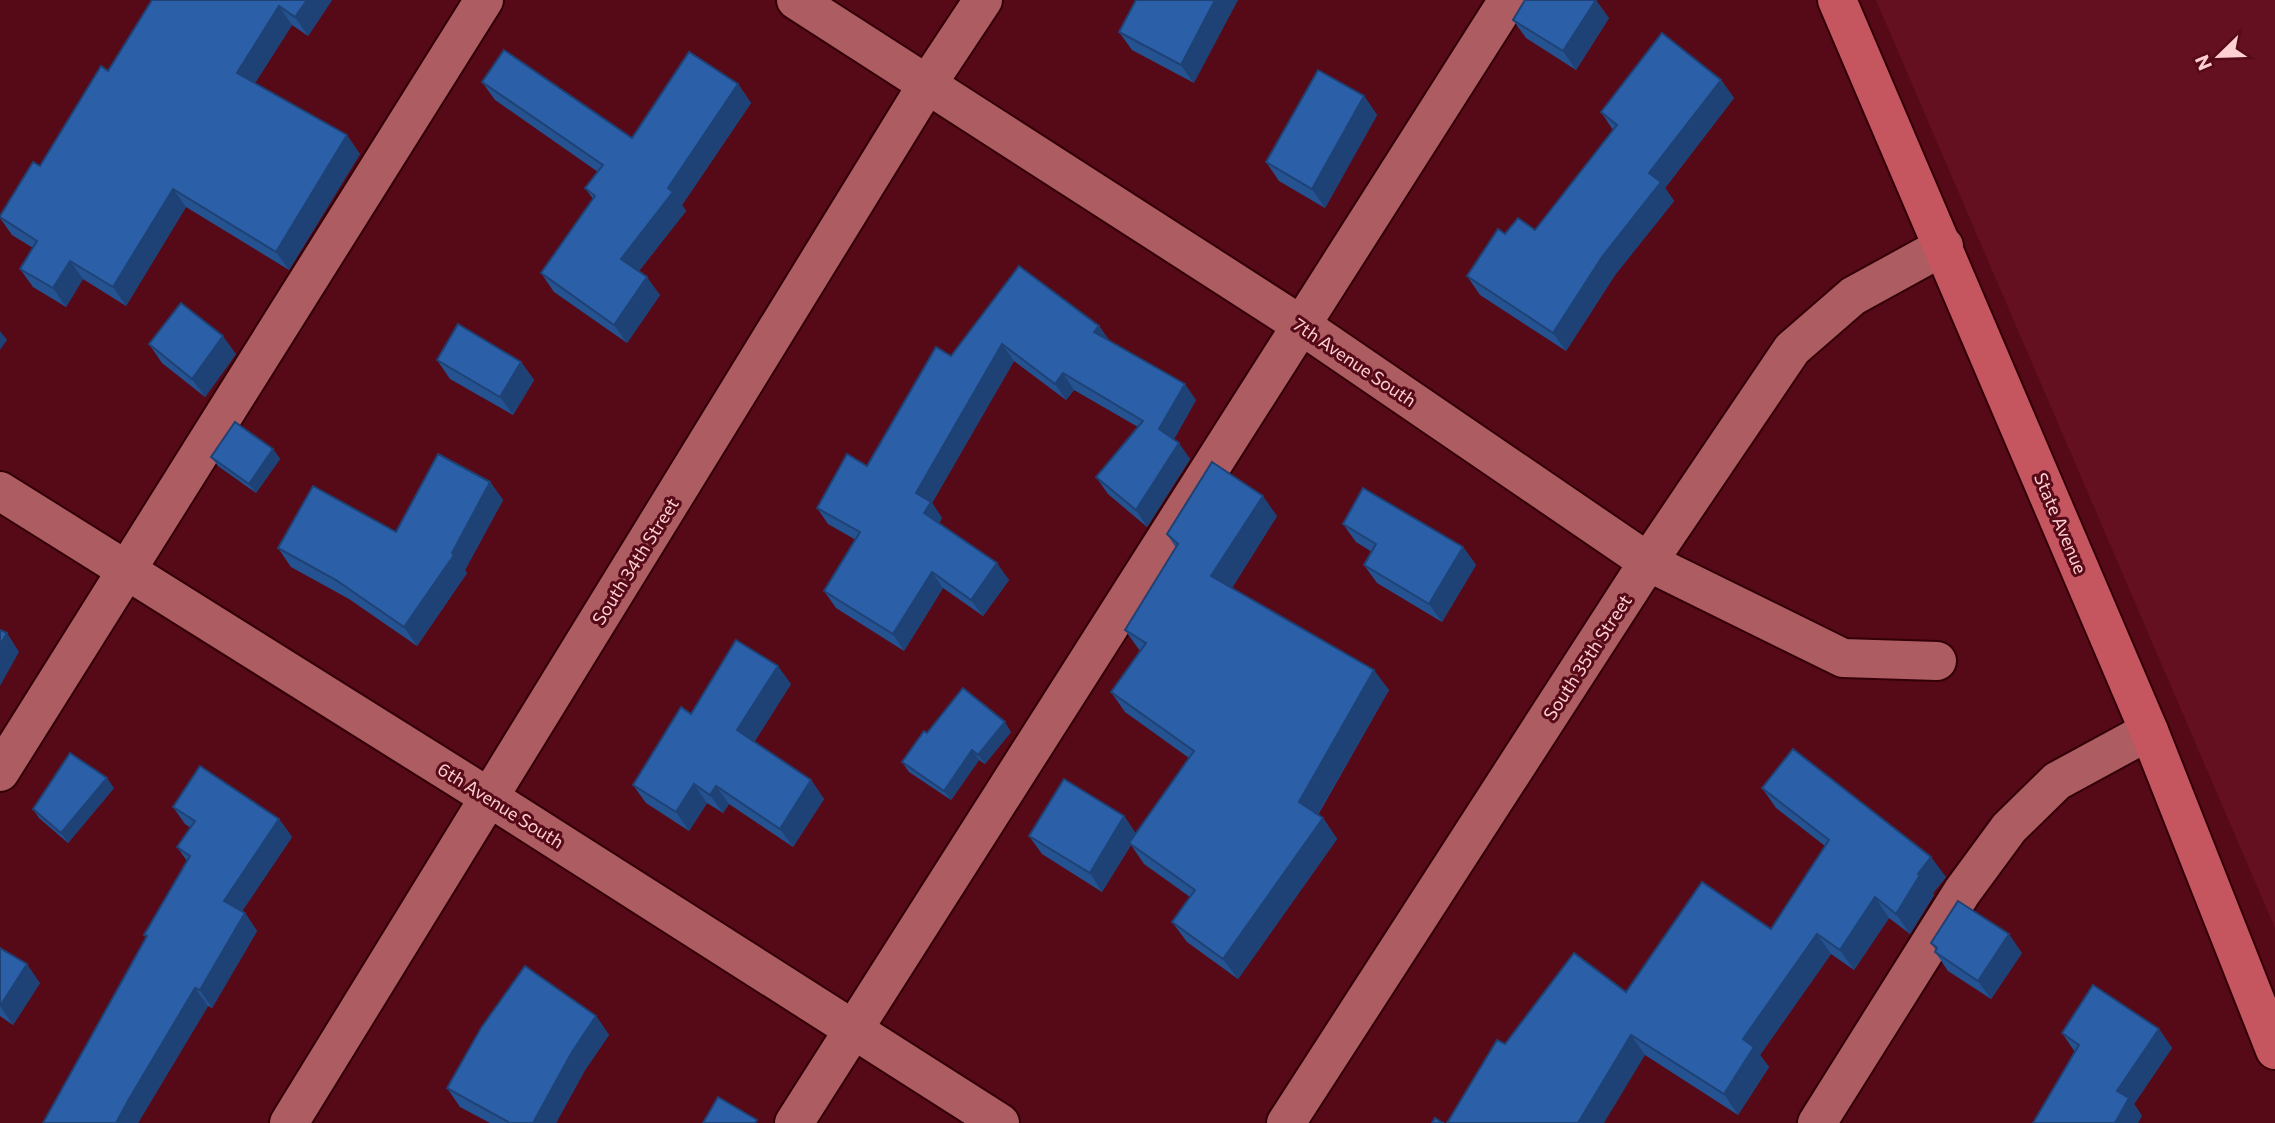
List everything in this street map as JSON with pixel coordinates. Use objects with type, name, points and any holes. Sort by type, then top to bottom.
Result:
[{"type":"main road","name":"State Avenue","points":[[1838,0],[2149,732],[2275,1050]]},
{"type":"street","points":[[0,772],[484,0]]},
{"type":"street","name":"7th Avenue South","points":[[796,0],[1301,325],[1648,562],[1843,658],[1937,661]]},
{"type":"street","name":"South 34th Street","points":[[289,1123],[928,83],[983,0]]},
{"type":"street","points":[[793,1123],[1508,0]]},
{"type":"street","name":"South 35th Street","points":[[1286,1123],[1648,562],[1792,349],[1853,296],[1944,246]]},
{"type":"street","name":"6th Avenue South","points":[[0,491],[490,798],[1000,1123]]},
{"type":"street","points":[[1817,1123],[1962,892],[2009,828],[2056,781],[2149,732]]},
{"type":"shaded area","points":[[1876,0],[2275,0],[2275,928]]},
{"type":"building","points":[[152,0],[307,0],[295,17],[279,6],[237,73],[347,135],[276,252],[173,189],[113,287],[70,261],[53,288],[20,269],[37,241],[0,216],[33,162],[40,166],[101,66],[108,71]]},
{"type":"building","points":[[1136,0],[1215,0],[1181,65],[1119,32]]},
{"type":"building","points":[[1525,0],[1596,0],[1563,51],[1513,20]]},
{"type":"building","points":[[1662,33],[1721,80],[1649,173],[1661,182],[1602,257],[1553,333],[1467,276],[1498,229],[1505,234],[1518,218],[1535,230],[1617,125],[1601,112]]},
{"type":"building","points":[[504,50],[632,138],[689,52],[738,84],[668,188],[673,192],[621,259],[647,277],[614,325],[541,273],[595,196],[585,188],[603,165],[482,82]]},
{"type":"building","points":[[1318,70],[1364,96],[1312,189],[1266,162]]},
{"type":"building","points":[[1019,266],[1099,326],[1094,332],[1185,384],[1159,429],[1179,443],[1136,510],[1096,477],[1143,421],[1063,373],[1055,384],[1002,344],[916,493],[931,502],[924,513],[997,563],[971,600],[932,572],[893,634],[824,591],[860,532],[817,508],[847,454],[867,466],[936,347],[951,356]]},
{"type":"building","points":[[181,303],[223,336],[192,379],[149,344]]},
{"type":"building","points":[[458,324],[521,362],[500,397],[437,360]]},
{"type":"building","points":[[235,422],[273,449],[249,484],[211,457]]},
{"type":"building","points":[[438,454],[490,482],[452,553],[454,555],[404,627],[336,580],[278,548],[313,486],[396,532]]},
{"type":"building","points":[[1212,462],[1263,496],[1211,576],[1374,670],[1299,802],[1323,818],[1223,959],[1172,922],[1195,890],[1129,843],[1194,751],[1111,692],[1146,643],[1125,630],[1178,544],[1167,534]]},
{"type":"building","points":[[1363,488],[1463,547],[1429,604],[1364,565],[1376,544],[1343,524]]},
{"type":"building","points":[[0,630],[7,633],[0,645]]},
{"type":"building","points":[[736,640],[778,666],[737,730],[811,780],[780,829],[716,786],[710,795],[694,784],[676,812],[633,785],[681,707],[691,714]]},
{"type":"building","points":[[963,688],[1005,722],[978,755],[972,750],[944,791],[902,762],[924,731],[927,733]]},
{"type":"building","points":[[1793,749],[1931,857],[1918,874],[1920,875],[1896,914],[1875,897],[1840,950],[1817,934],[1743,1039],[1754,1047],[1724,1094],[1631,1035],[1578,1123],[1447,1123],[1497,1040],[1505,1044],[1574,953],[1626,992],[1702,882],[1771,929],[1829,840],[1762,788]]},
{"type":"building","points":[[70,753],[107,778],[61,833],[33,809]]},
{"type":"building","points":[[200,766],[279,819],[224,901],[245,913],[200,990],[195,988],[116,1123],[43,1123],[147,936],[144,935],[190,856],[177,847],[195,821],[173,807]]},
{"type":"building","points":[[1064,779],[1124,816],[1090,873],[1029,836]]},
{"type":"building","points":[[1958,901],[2009,934],[1978,981],[1935,952],[1937,948],[1931,943]]},
{"type":"building","points":[[0,948],[27,964],[0,1006]]},
{"type":"building","points":[[525,966],[596,1016],[572,1052],[533,1123],[510,1123],[447,1088],[481,1028]]},
{"type":"building","points":[[2093,985],[2159,1029],[2117,1091],[2129,1098],[2115,1123],[2033,1123],[2079,1045],[2062,1033]]},
{"type":"building","points":[[718,1097],[757,1120],[755,1123],[703,1123]]}]
